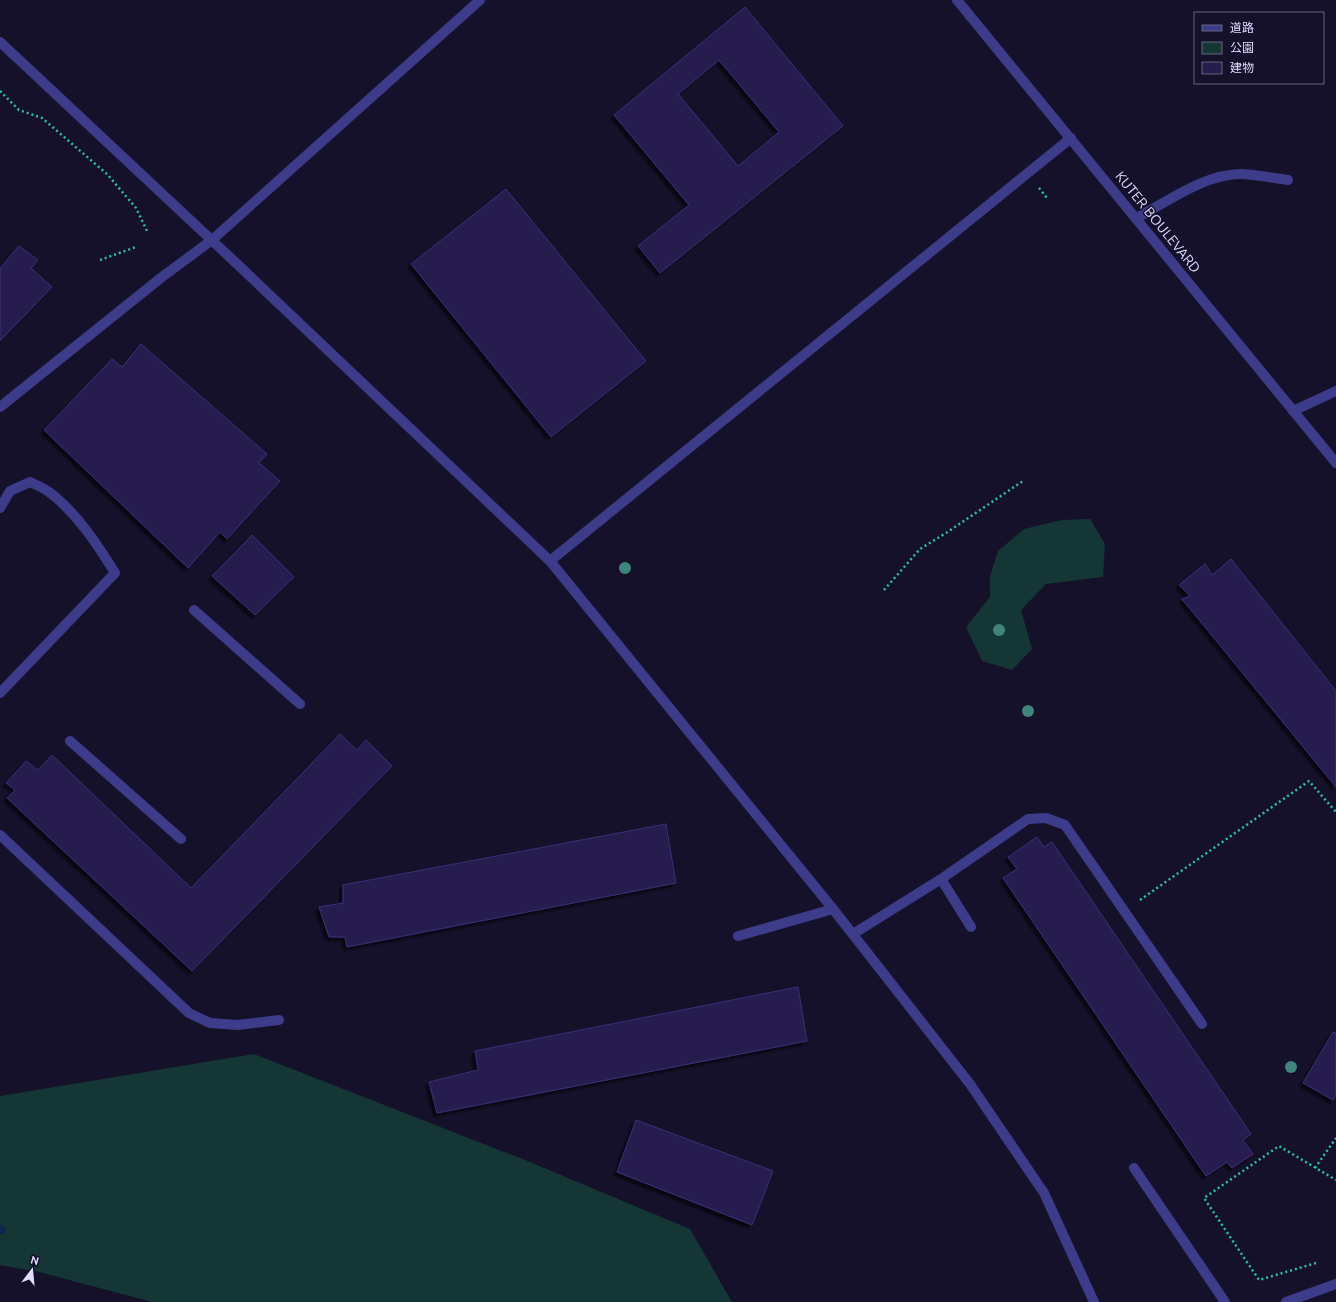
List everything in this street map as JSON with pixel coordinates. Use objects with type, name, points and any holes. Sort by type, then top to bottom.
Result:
[{"type":"street","points":[[0,407],[162,277],[212,240],[480,0]]},
{"type":"street","name":"KUTER BOULEVARD","points":[[958,0],[1336,463]]},
{"type":"street","points":[[0,42],[212,240],[550,561],[833,909],[970,1084],[1044,1193],[1094,1302]]},
{"type":"street","points":[[550,561],[1071,138]]},
{"type":"street","points":[[1136,218],[1198,185],[1219,177],[1242,174],[1288,180]]},
{"type":"street","points":[[1294,411],[1336,391]]},
{"type":"street","points":[[0,508],[10,491],[30,482],[48,491],[67,507],[97,545],[115,573],[0,693]]},
{"type":"street","points":[[194,610],[300,704]]},
{"type":"street","points":[[70,741],[181,839]]},
{"type":"street","points":[[853,934],[941,879],[1028,819],[1046,818],[1065,825],[1202,1024]]},
{"type":"street","points":[[0,835],[189,1013],[210,1023],[238,1025],[279,1020]]},
{"type":"street","points":[[941,879],[971,927]]},
{"type":"street","points":[[738,936],[833,909]]},
{"type":"street","points":[[1134,1168],[1225,1302]]},
{"type":"street","points":[[1286,1302],[1336,1284]]},
{"type":"path","points":[[0,91],[20,110],[42,118],[107,174],[136,208],[148,233]]},
{"type":"path","points":[[1035,182],[1047,198]]},
{"type":"path","points":[[100,260],[136,247]]},
{"type":"path","points":[[884,590],[920,549],[1023,481]]},
{"type":"path","points":[[1124,911],[1309,781],[1336,812]]},
{"type":"path","points":[[1315,1168],[1336,1138]]},
{"type":"path","points":[[1316,1263],[1259,1280],[1204,1198],[1279,1146],[1336,1180]]},
{"type":"green space","points":[[1090,519],[1105,544],[1103,577],[1046,584],[1021,610],[1032,649],[1012,670],[982,661],[966,627],[990,597],[990,576],[998,551],[1024,529],[1062,520]]},
{"type":"green space","points":[[254,1054],[525,1160],[690,1229],[732,1302],[152,1302],[39,1272],[0,1265],[0,1096]]},
{"type":"building","points":[[745,7],[843,126],[660,273],[638,246],[689,205],[614,115]],"holes":[[[719,60],[779,132],[738,166],[678,94]]]},
{"type":"building","points":[[506,189],[646,361],[551,437],[411,264]]},
{"type":"building","points":[[19,246],[38,260],[31,268],[52,287],[0,341],[0,268]]},
{"type":"building","points":[[141,344],[267,454],[259,463],[280,481],[227,539],[220,532],[188,568],[44,430],[112,359],[122,367]]},
{"type":"building","points":[[252,535],[294,577],[255,615],[212,576]]},
{"type":"building","points":[[1231,559],[1336,691],[1336,787],[1182,599],[1190,596],[1179,585],[1205,564],[1212,575]]},
{"type":"building","points":[[340,734],[357,750],[366,740],[392,766],[192,971],[7,798],[15,790],[6,783],[26,761],[38,770],[52,755],[191,888]]},
{"type":"building","points":[[666,824],[676,883],[347,947],[345,937],[329,937],[319,907],[343,903],[343,885]]},
{"type":"building","points":[[1037,837],[1044,847],[1052,842],[1251,1134],[1243,1140],[1253,1154],[1232,1168],[1227,1162],[1206,1176],[1003,878],[1017,869],[1008,857]]},
{"type":"building","points":[[798,987],[807,1041],[437,1113],[429,1082],[478,1070],[475,1051]]},
{"type":"building","points":[[1333,1032],[1336,1033],[1336,1094],[1333,1100],[1303,1083]]},
{"type":"building","points":[[636,1120],[773,1171],[752,1225],[617,1172]]}]
